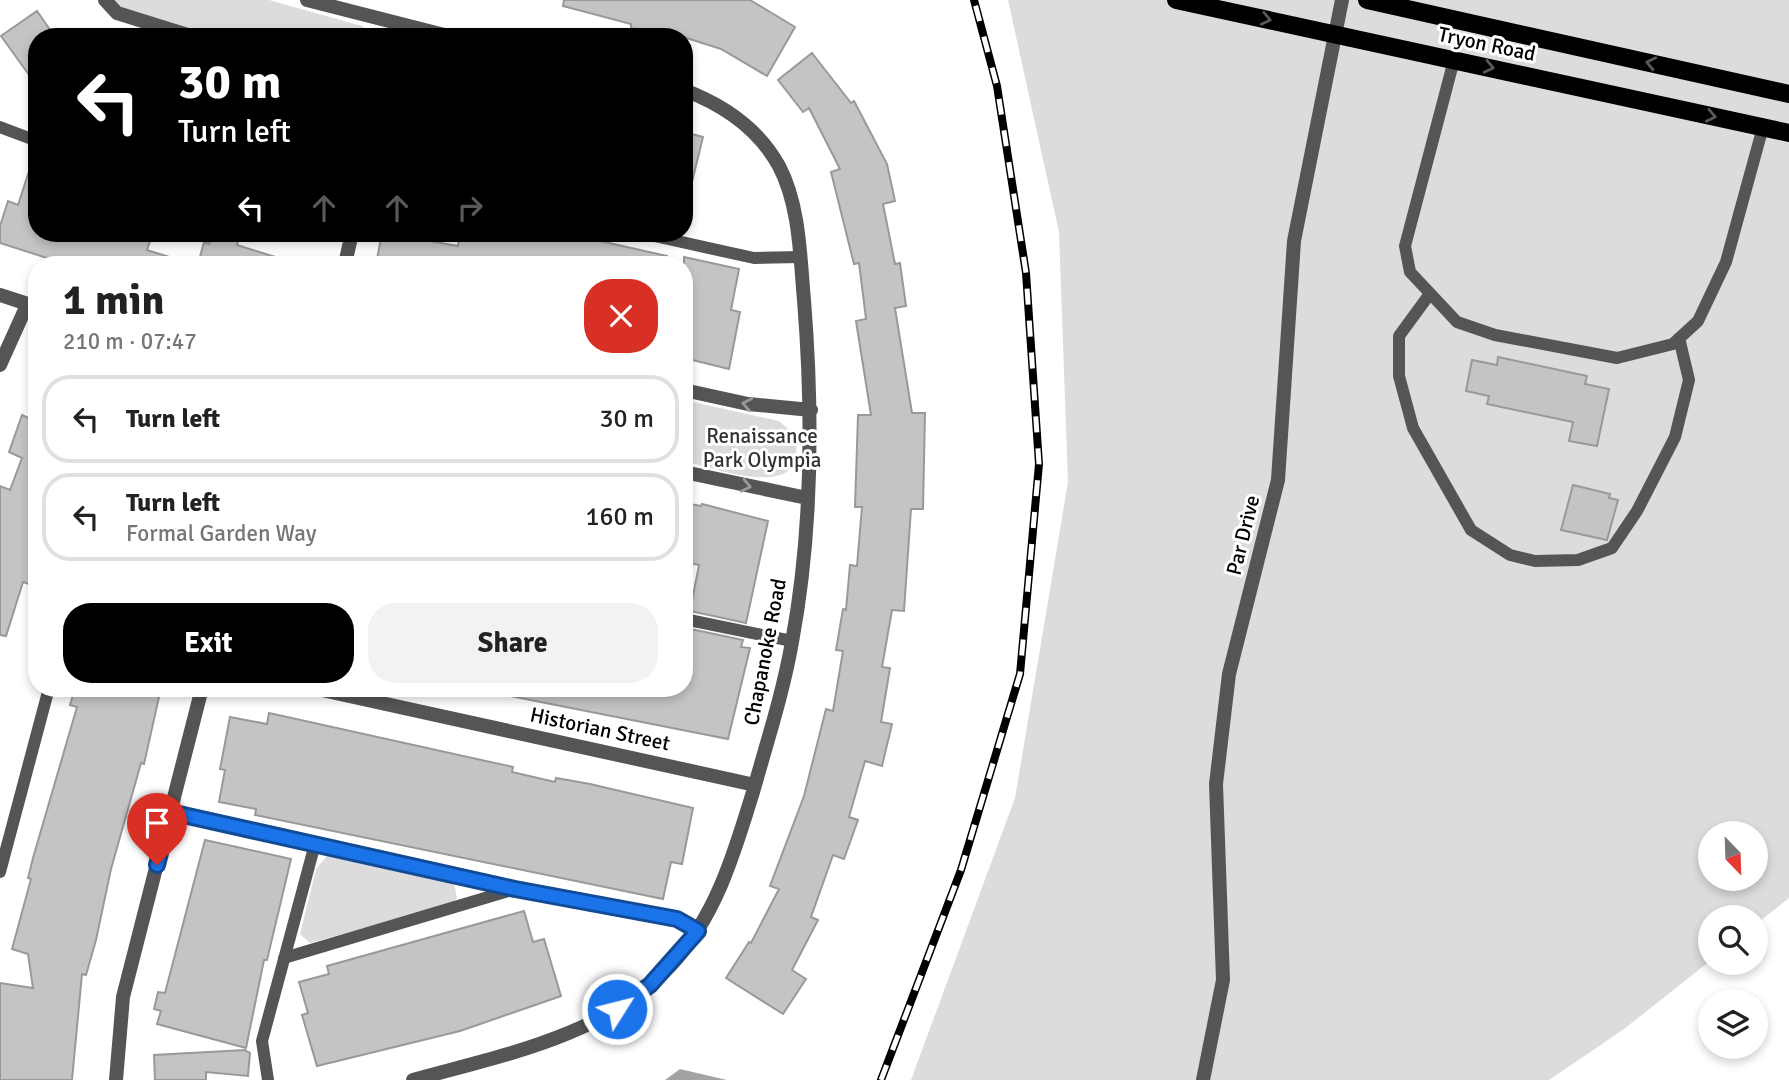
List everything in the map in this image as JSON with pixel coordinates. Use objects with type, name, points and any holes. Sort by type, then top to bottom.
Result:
[{"type":"main road","name":"Tryon Road","points":[[1176,0],[1789,133]]},
{"type":"main road","name":"Tryon Road","points":[[1367,0],[1789,94]]},
{"type":"street","points":[[104,0],[117,13],[165,28]]},
{"type":"street","points":[[307,0],[389,28]]},
{"type":"street","name":"Par Drive","points":[[1203,1080],[1223,980],[1216,784],[1229,674],[1278,480],[1294,241],[1342,0]]},
{"type":"street","name":"Chapanoke Road","points":[[413,1080],[548,1041],[592,1024],[650,985],[698,931],[721,888],[781,696],[801,584],[811,410],[800,257],[787,185],[767,148],[754,131],[726,109],[693,94]]},
{"type":"street","points":[[0,295],[28,305]]},
{"type":"street","points":[[0,365],[28,313]]},
{"type":"street","points":[[693,392],[759,406],[811,410]]},
{"type":"street","points":[[693,474],[807,498]]},
{"type":"street","points":[[116,1080],[123,997],[200,697]]},
{"type":"street","name":"Historian Street","points":[[354,697],[755,785]]},
{"type":"lane","points":[[1454,60],[1405,246],[1410,272],[1429,295],[1457,322],[1495,335],[1617,358],[1673,344],[1699,321],[1726,262],[1763,127]]},
{"type":"lane","points":[[0,127],[28,138]]},
{"type":"lane","points":[[682,242],[754,258],[800,257]]},
{"type":"lane","points":[[1429,295],[1399,336],[1399,376],[1413,428],[1471,530],[1510,555],[1535,561],[1578,559],[1612,548],[1637,512],[1675,437],[1689,380],[1679,338]]},
{"type":"lane","points":[[693,621],[792,641]]},
{"type":"lane","points":[[0,872],[47,697]]},
{"type":"lane","points":[[170,812],[515,889],[677,919],[698,931]]},
{"type":"lane","points":[[268,1080],[262,1041],[315,844]]},
{"type":"lane","points":[[284,958],[515,889]]},
{"type":"green space","points":[[115,0],[269,0],[364,28],[187,28],[122,8]]},
{"type":"green space","points":[[1008,0],[1789,0],[1789,898],[1768,915],[1768,905],[1698,905],[1698,970],[1624,1029],[1549,1080],[911,1080],[1015,798],[1068,482],[1059,232]]},
{"type":"green space","name":"Renaissance Park Olympia","points":[[693,402],[779,421],[796,436],[795,461],[791,468],[782,474],[755,477],[693,463]]},
{"type":"green space","points":[[333,855],[446,879],[454,883],[457,898],[453,903],[310,943],[300,934],[316,869],[327,856]]},
{"type":"shaded area","points":[[680,1069],[727,1080],[665,1080]]},
{"type":"building","points":[[564,0],[750,0],[795,27],[767,76],[721,49],[693,40],[693,28],[631,28],[631,24],[563,6]]},
{"type":"building","points":[[37,11],[49,28],[28,28],[28,74],[1,36]]},
{"type":"building","points":[[812,53],[851,103],[854,101],[887,164],[895,201],[883,204],[895,264],[900,263],[906,306],[895,308],[912,413],[925,413],[923,509],[911,509],[904,611],[892,610],[882,667],[890,668],[881,722],[892,724],[882,766],[865,761],[849,817],[858,820],[844,859],[833,855],[811,917],[818,920],[792,970],[806,979],[783,1014],[726,978],[749,942],[751,943],[779,889],[770,886],[804,796],[826,709],[833,711],[843,651],[836,650],[843,609],[846,610],[850,565],[857,566],[862,507],[855,507],[858,415],[871,415],[856,321],[866,319],[859,263],[854,264],[831,172],[840,169],[809,108],[803,112],[778,80]]},
{"type":"building","points":[[693,134],[703,137],[693,178]]},
{"type":"building","points":[[28,174],[28,242],[150,242],[147,250],[166,256],[41,256],[0,243],[0,226],[8,201],[18,205]]},
{"type":"building","points":[[204,242],[238,242],[237,245],[272,256],[200,256]]},
{"type":"building","points":[[380,242],[435,242],[458,246],[459,242],[605,242],[667,256],[378,256]]},
{"type":"building","points":[[693,259],[739,269],[731,310],[740,312],[729,369],[693,360]]},
{"type":"building","points":[[1498,357],[1587,376],[1585,384],[1609,389],[1597,446],[1569,441],[1573,422],[1487,404],[1489,396],[1466,391],[1472,360],[1497,365]]},
{"type":"building","points":[[22,415],[28,418],[28,584],[23,582],[6,636],[0,635],[0,486],[10,490],[22,458],[9,452]]},
{"type":"building","points":[[1573,485],[1610,494],[1609,498],[1618,500],[1607,540],[1561,530]]},
{"type":"building","points":[[702,504],[768,521],[746,623],[693,612],[699,565],[693,564],[693,505]]},
{"type":"building","points":[[693,629],[743,640],[741,647],[750,648],[728,739],[515,697],[693,697]]},
{"type":"building","points":[[72,697],[159,697],[144,764],[141,763],[111,869],[96,940],[86,975],[82,974],[72,1080],[0,1080],[0,983],[33,988],[28,954],[12,949],[31,879],[28,878],[33,858],[77,707],[70,705]]},
{"type":"building","points":[[269,713],[513,767],[512,772],[555,782],[556,778],[590,784],[693,808],[682,864],[671,862],[663,899],[255,815],[256,809],[219,802],[225,770],[220,769],[230,717],[267,724]]},
{"type":"building","points":[[205,840],[291,859],[267,960],[264,960],[246,1048],[157,1024],[161,1011],[154,1009],[158,992],[165,993]]},
{"type":"building","points":[[524,911],[533,942],[544,939],[561,996],[460,1031],[317,1066],[302,1015],[308,1013],[299,982],[329,974],[327,966]]},
{"type":"building","points":[[245,1050],[250,1053],[248,1076],[206,1072],[206,1080],[155,1080],[154,1055]]},
{"type":"railway","points":[[881,1080],[961,870],[1020,674],[1039,464],[1026,273],[997,86],[974,0]]},
{"type":"route","points":[[157,865],[170,812],[515,889],[677,919],[698,931],[672,964],[650,985],[617,1009]]}]
